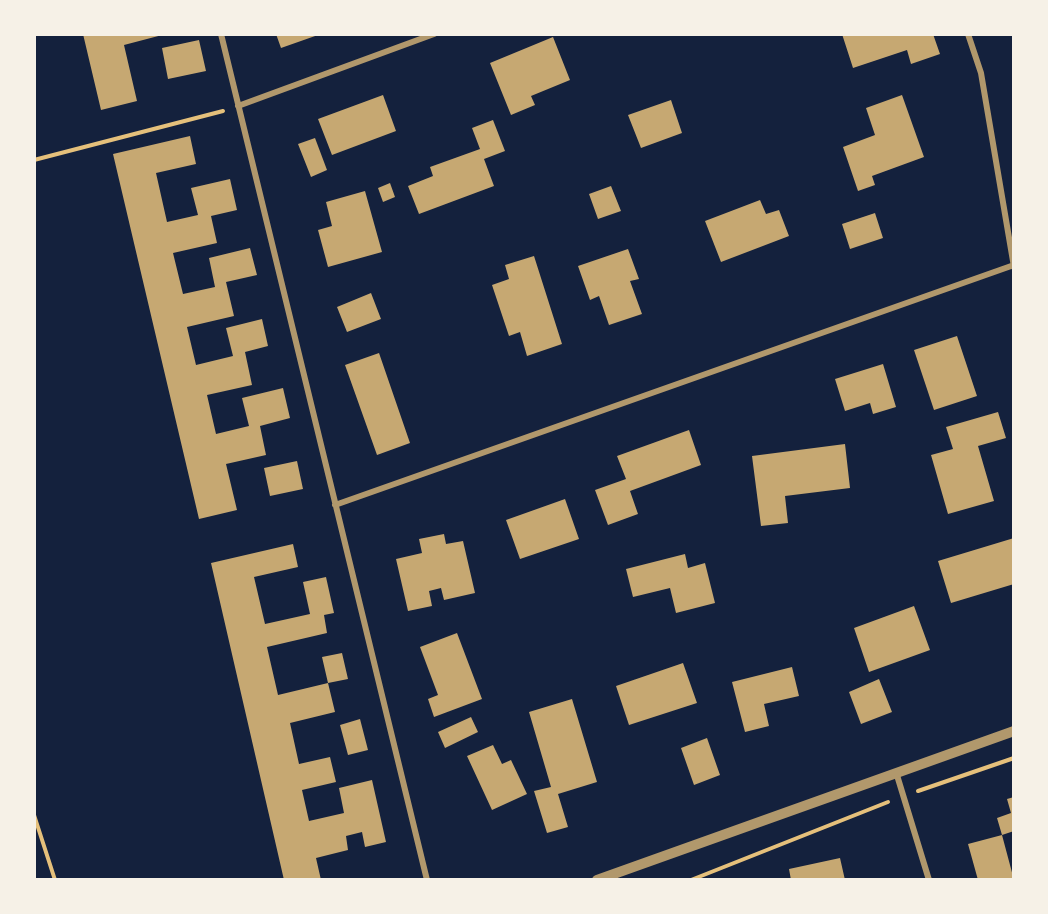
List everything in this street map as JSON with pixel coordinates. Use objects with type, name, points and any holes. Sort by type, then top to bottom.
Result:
[{"type":"street","points":[[221,34],[427,879]]},
{"type":"street","points":[[238,106],[434,34]]},
{"type":"street","points":[[335,505],[1013,266],[981,73],[968,34]]},
{"type":"street","points":[[597,879],[1014,731]]},
{"type":"street","points":[[896,772],[929,879]]},
{"type":"path","points":[[34,160],[238,106]]},
{"type":"path","points":[[691,879],[904,795],[1014,758]]},
{"type":"path","points":[[34,815],[55,879]]},
{"type":"building","points":[[83,34],[166,34],[124,45],[137,101],[101,110]]},
{"type":"building","points":[[276,34],[318,34],[318,35],[281,48]]},
{"type":"building","points":[[842,34],[933,34],[940,54],[911,64],[907,50],[853,68]]},
{"type":"building","points":[[553,37],[570,80],[531,96],[535,105],[511,115],[490,63]]},
{"type":"building","points":[[199,40],[206,71],[168,79],[162,48]]},
{"type":"building","points":[[383,95],[396,131],[332,155],[318,119]]},
{"type":"building","points":[[902,95],[924,157],[872,176],[875,185],[858,191],[843,147],[875,135],[866,108]]},
{"type":"building","points":[[671,100],[682,133],[641,148],[628,115]]},
{"type":"building","points":[[493,120],[505,151],[484,159],[494,186],[419,214],[408,186],[433,176],[430,167],[480,149],[472,128]]},
{"type":"building","points":[[190,136],[196,164],[156,173],[167,222],[198,215],[191,188],[230,179],[237,210],[211,216],[217,243],[173,253],[183,294],[215,287],[209,258],[250,248],[257,275],[226,282],[234,316],[187,327],[196,365],[233,356],[226,328],[262,319],[268,346],[245,352],[252,385],[207,395],[216,434],[249,426],[242,398],[283,388],[290,418],[260,426],[266,455],[226,464],[237,510],[199,519],[113,154]]},
{"type":"building","points":[[315,138],[327,170],[311,177],[298,144]]},
{"type":"building","points":[[390,183],[395,197],[383,202],[378,188]]},
{"type":"building","points":[[611,186],[621,211],[598,219],[589,194]]},
{"type":"building","points":[[365,191],[382,252],[328,267],[318,230],[332,226],[326,202]]},
{"type":"building","points":[[760,200],[766,214],[779,210],[789,236],[721,262],[705,221]]},
{"type":"building","points":[[875,213],[883,238],[850,249],[842,224]]},
{"type":"building","points":[[628,249],[639,279],[630,281],[642,314],[609,325],[599,296],[590,300],[578,266]]},
{"type":"building","points":[[534,256],[562,344],[527,356],[520,332],[509,336],[492,285],[509,279],[505,265]]},
{"type":"building","points":[[371,293],[381,319],[347,332],[337,307]]},
{"type":"building","points":[[957,336],[977,396],[934,410],[914,350]]},
{"type":"building","points":[[379,353],[410,443],[377,455],[345,365]]},
{"type":"building","points":[[883,364],[896,407],[873,414],[870,403],[845,411],[835,379]]},
{"type":"building","points":[[998,412],[1006,438],[978,446],[994,501],[948,514],[931,455],[953,449],[946,427]]},
{"type":"building","points":[[689,430],[701,465],[630,491],[638,514],[608,525],[595,490],[626,479],[617,456]]},
{"type":"building","points":[[845,444],[850,488],[785,496],[788,523],[761,526],[752,456]]},
{"type":"building","points":[[297,461],[303,489],[270,496],[264,468]]},
{"type":"building","points":[[565,499],[579,539],[520,559],[506,520]]},
{"type":"building","points":[[444,534],[446,544],[463,541],[475,593],[444,600],[441,588],[429,591],[432,606],[408,611],[396,559],[422,553],[419,539]]},
{"type":"building","points":[[1014,538],[1014,584],[951,603],[938,561]]},
{"type":"building","points":[[293,544],[298,567],[254,577],[265,624],[310,614],[303,582],[326,577],[334,613],[324,615],[327,633],[267,647],[278,695],[328,683],[335,712],[290,723],[299,764],[330,757],[336,782],[302,790],[309,821],[344,813],[339,788],[372,780],[386,842],[365,847],[362,832],[346,836],[348,850],[316,858],[321,880],[284,880],[211,563]]},
{"type":"building","points":[[685,554],[688,568],[705,563],[715,603],[676,613],[670,588],[633,597],[626,569]]},
{"type":"building","points":[[914,606],[930,650],[869,672],[854,628]]},
{"type":"building","points":[[457,633],[482,699],[434,717],[428,699],[438,695],[420,647]]},
{"type":"building","points":[[342,653],[348,679],[328,683],[322,657]]},
{"type":"building","points":[[683,663],[697,703],[629,725],[616,686]]},
{"type":"building","points":[[792,667],[799,696],[764,704],[769,726],[745,732],[732,682]]},
{"type":"building","points":[[879,679],[892,712],[861,724],[849,692]]},
{"type":"building","points":[[572,699],[597,782],[558,794],[568,827],[547,833],[534,791],[551,787],[529,712]]},
{"type":"building","points":[[471,717],[478,732],[445,748],[438,732]]},
{"type":"building","points":[[360,719],[368,750],[348,755],[340,725]]},
{"type":"building","points":[[707,738],[720,775],[694,785],[681,748]]},
{"type":"building","points":[[493,745],[502,764],[511,760],[527,794],[492,810],[467,756]]},
{"type":"building","points":[[1014,797],[1014,831],[1002,835],[997,818],[1011,813],[1007,799]]},
{"type":"building","points":[[1002,835],[1014,880],[978,880],[968,844]]},
{"type":"building","points":[[840,858],[845,880],[791,880],[789,869]]}]
